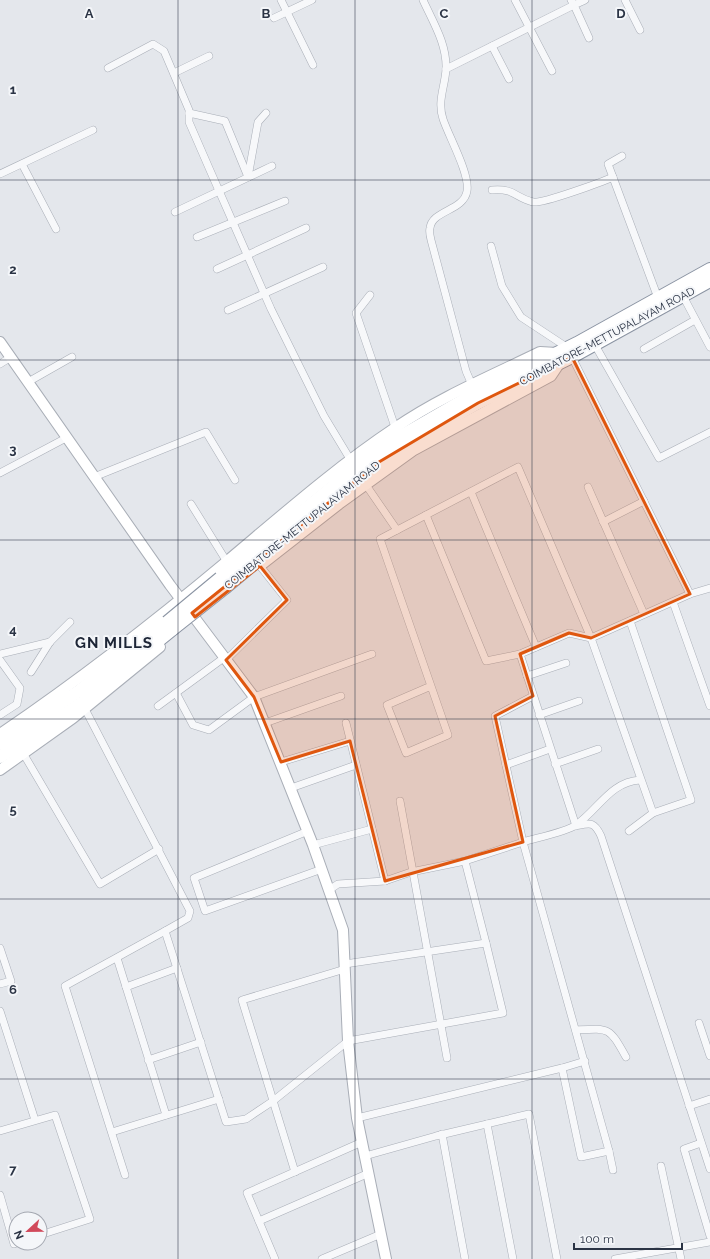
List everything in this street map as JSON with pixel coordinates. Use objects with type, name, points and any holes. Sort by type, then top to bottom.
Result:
[{"type":"highway","points":[[0,757],[79,691],[376,458],[427,420],[564,356],[658,298],[710,269]]},
{"type":"highway","name":"COIMBATORE-METTUPALAYAM ROAD","points":[[564,356],[595,345],[710,281]]},
{"type":"highway","points":[[0,744],[26,734]]},
{"type":"street","points":[[281,0],[313,65]]},
{"type":"street","points":[[274,18],[312,0]]},
{"type":"street","points":[[423,0],[444,46],[446,69],[440,100],[443,118],[465,173],[467,191],[462,202],[435,218],[430,227],[431,240],[466,371],[472,385]]},
{"type":"street","points":[[516,0],[552,72]]},
{"type":"street","points":[[446,69],[529,28],[572,3],[584,0]]},
{"type":"street","points":[[625,0],[640,30]]},
{"type":"street","points":[[572,3],[589,38]]},
{"type":"street","points":[[108,68],[153,44],[164,51],[189,113],[190,122],[265,294],[324,416],[350,459]]},
{"type":"street","points":[[492,46],[509,79]]},
{"type":"street","points":[[174,73],[209,56]]},
{"type":"street","points":[[189,113],[226,121],[248,177]]},
{"type":"street","points":[[248,177],[258,122],[266,114]]},
{"type":"street","points":[[0,174],[93,130]]},
{"type":"street","points":[[622,156],[608,164],[658,298]]},
{"type":"street","points":[[22,164],[56,230]]},
{"type":"street","points":[[175,212],[272,166]]},
{"type":"street","points":[[492,190],[504,189],[534,202],[594,186],[613,177]]},
{"type":"street","points":[[197,237],[285,201]]},
{"type":"street","points":[[217,269],[306,228]]},
{"type":"street","points":[[491,246],[502,286],[521,317],[564,356],[644,501],[690,594]]},
{"type":"street","points":[[228,310],[323,267]]},
{"type":"street","points":[[370,295],[356,313],[395,428]]},
{"type":"street","points":[[683,296],[710,348]]},
{"type":"street","points":[[644,349],[695,320]]},
{"type":"street","points":[[0,342],[66,438],[254,697],[265,723],[308,831],[343,930],[348,1041],[357,1118],[386,1259]]},
{"type":"street","points":[[595,345],[659,458],[710,432]]},
{"type":"street","points":[[0,734],[57,696],[226,562],[305,494],[350,459],[395,428],[424,410],[540,352],[564,356]]},
{"type":"street","points":[[0,770],[85,709],[195,617],[366,485],[420,446],[551,376],[564,356]]},
{"type":"street","points":[[0,364],[11,357]]},
{"type":"street","points":[[28,382],[72,357]]},
{"type":"street","points":[[94,477],[206,432],[235,480]]},
{"type":"street","points":[[0,472],[66,438]]},
{"type":"street","points":[[431,686],[387,705],[406,753],[448,735],[431,686],[380,539],[518,467],[591,638],[640,780],[653,813]]},
{"type":"street","points":[[366,485],[396,530]]},
{"type":"street","points":[[588,487],[644,614]]},
{"type":"street","points":[[471,492],[536,647]]},
{"type":"street","points":[[603,522],[644,501]]},
{"type":"street","points":[[191,504],[226,562]]},
{"type":"street","points":[[426,515],[486,661],[520,654],[569,633],[591,638],[690,594],[710,588]]},
{"type":"street","points":[[158,706],[226,659],[287,600],[260,566]]},
{"type":"street","points":[[673,602],[710,706]]},
{"type":"street","points":[[629,830],[653,813],[691,800],[630,621]]},
{"type":"street","points":[[31,672],[50,642],[70,622]]},
{"type":"street","points":[[0,654],[50,642]]},
{"type":"street","points":[[176,693],[193,725],[209,730],[254,697],[372,654]]},
{"type":"street","points":[[520,654],[576,826]]},
{"type":"street","points":[[0,660],[20,688],[17,704],[0,715]]},
{"type":"street","points":[[527,676],[566,663]]},
{"type":"street","points":[[265,723],[341,696]]},
{"type":"street","points":[[533,696],[495,716],[523,842],[585,1061],[613,1170]]},
{"type":"street","points":[[539,715],[579,701]]},
{"type":"street","points":[[85,709],[190,911],[188,918],[65,986],[125,1175]]},
{"type":"street","points":[[346,723],[385,881]]},
{"type":"street","points":[[281,762],[350,741]]},
{"type":"street","points":[[506,765],[550,749]]},
{"type":"street","points":[[555,764],[598,749]]},
{"type":"street","points":[[23,753],[100,884],[159,849]]},
{"type":"street","points":[[291,788],[356,765]]},
{"type":"street","points":[[576,826],[618,786],[630,781],[640,780]]},
{"type":"street","points":[[400,801],[411,872],[428,951],[447,1058]]},
{"type":"street","points":[[329,890],[338,884],[385,881],[411,872],[465,861],[576,826],[590,823],[597,826],[710,1169]]},
{"type":"street","points":[[313,845],[372,829]]},
{"type":"street","points":[[308,831],[194,878],[205,911],[322,869]]},
{"type":"street","points":[[165,931],[226,1122],[246,1119],[273,1101],[348,1041],[503,1013],[465,861]]},
{"type":"street","points":[[295,1172],[242,1000],[345,966],[428,951],[486,943]]},
{"type":"street","points":[[0,948],[11,981],[0,984]]},
{"type":"street","points":[[117,958],[166,1115]]},
{"type":"street","points":[[126,987],[177,968]]},
{"type":"street","points":[[0,1011],[35,1120]]},
{"type":"street","points":[[699,1023],[710,1056]]},
{"type":"street","points":[[576,1030],[602,1028],[614,1036],[626,1057]]},
{"type":"street","points":[[148,1060],[201,1042]]},
{"type":"street","points":[[357,1118],[562,1068],[585,1061]]},
{"type":"street","points":[[562,1068],[581,1157],[609,1151]]},
{"type":"street","points":[[112,1132],[219,1099]]},
{"type":"street","points":[[689,1106],[710,1099]]},
{"type":"street","points":[[273,1101],[276,1123]]},
{"type":"street","points":[[365,1156],[442,1134],[529,1114],[558,1259]]},
{"type":"street","points":[[1,1128],[55,1115],[90,1219],[48,1232]]},
{"type":"street","points":[[487,1124],[513,1259]]},
{"type":"street","points":[[442,1134],[465,1259]]},
{"type":"street","points":[[275,1259],[247,1193],[362,1142]]},
{"type":"street","points":[[701,1143],[684,1150],[710,1236]]},
{"type":"street","points":[[661,1166],[681,1259]]},
{"type":"street","points":[[259,1222],[369,1173]]},
{"type":"street","points":[[0,1195],[8,1223]]},
{"type":"street","points":[[322,1259],[381,1234]]},
{"type":"street","points":[[615,1259],[640,1257],[710,1242]]},
{"type":"highlighted area","points":[[572,357],[690,594],[591,638],[569,633],[520,654],[533,696],[495,716],[523,842],[385,881],[350,741],[281,762],[254,697],[226,660],[287,600],[260,566],[195,617],[192,613],[379,462],[478,403]]},
{"type":"district","name":"GN MILLS","points":[[114,643]]}]
